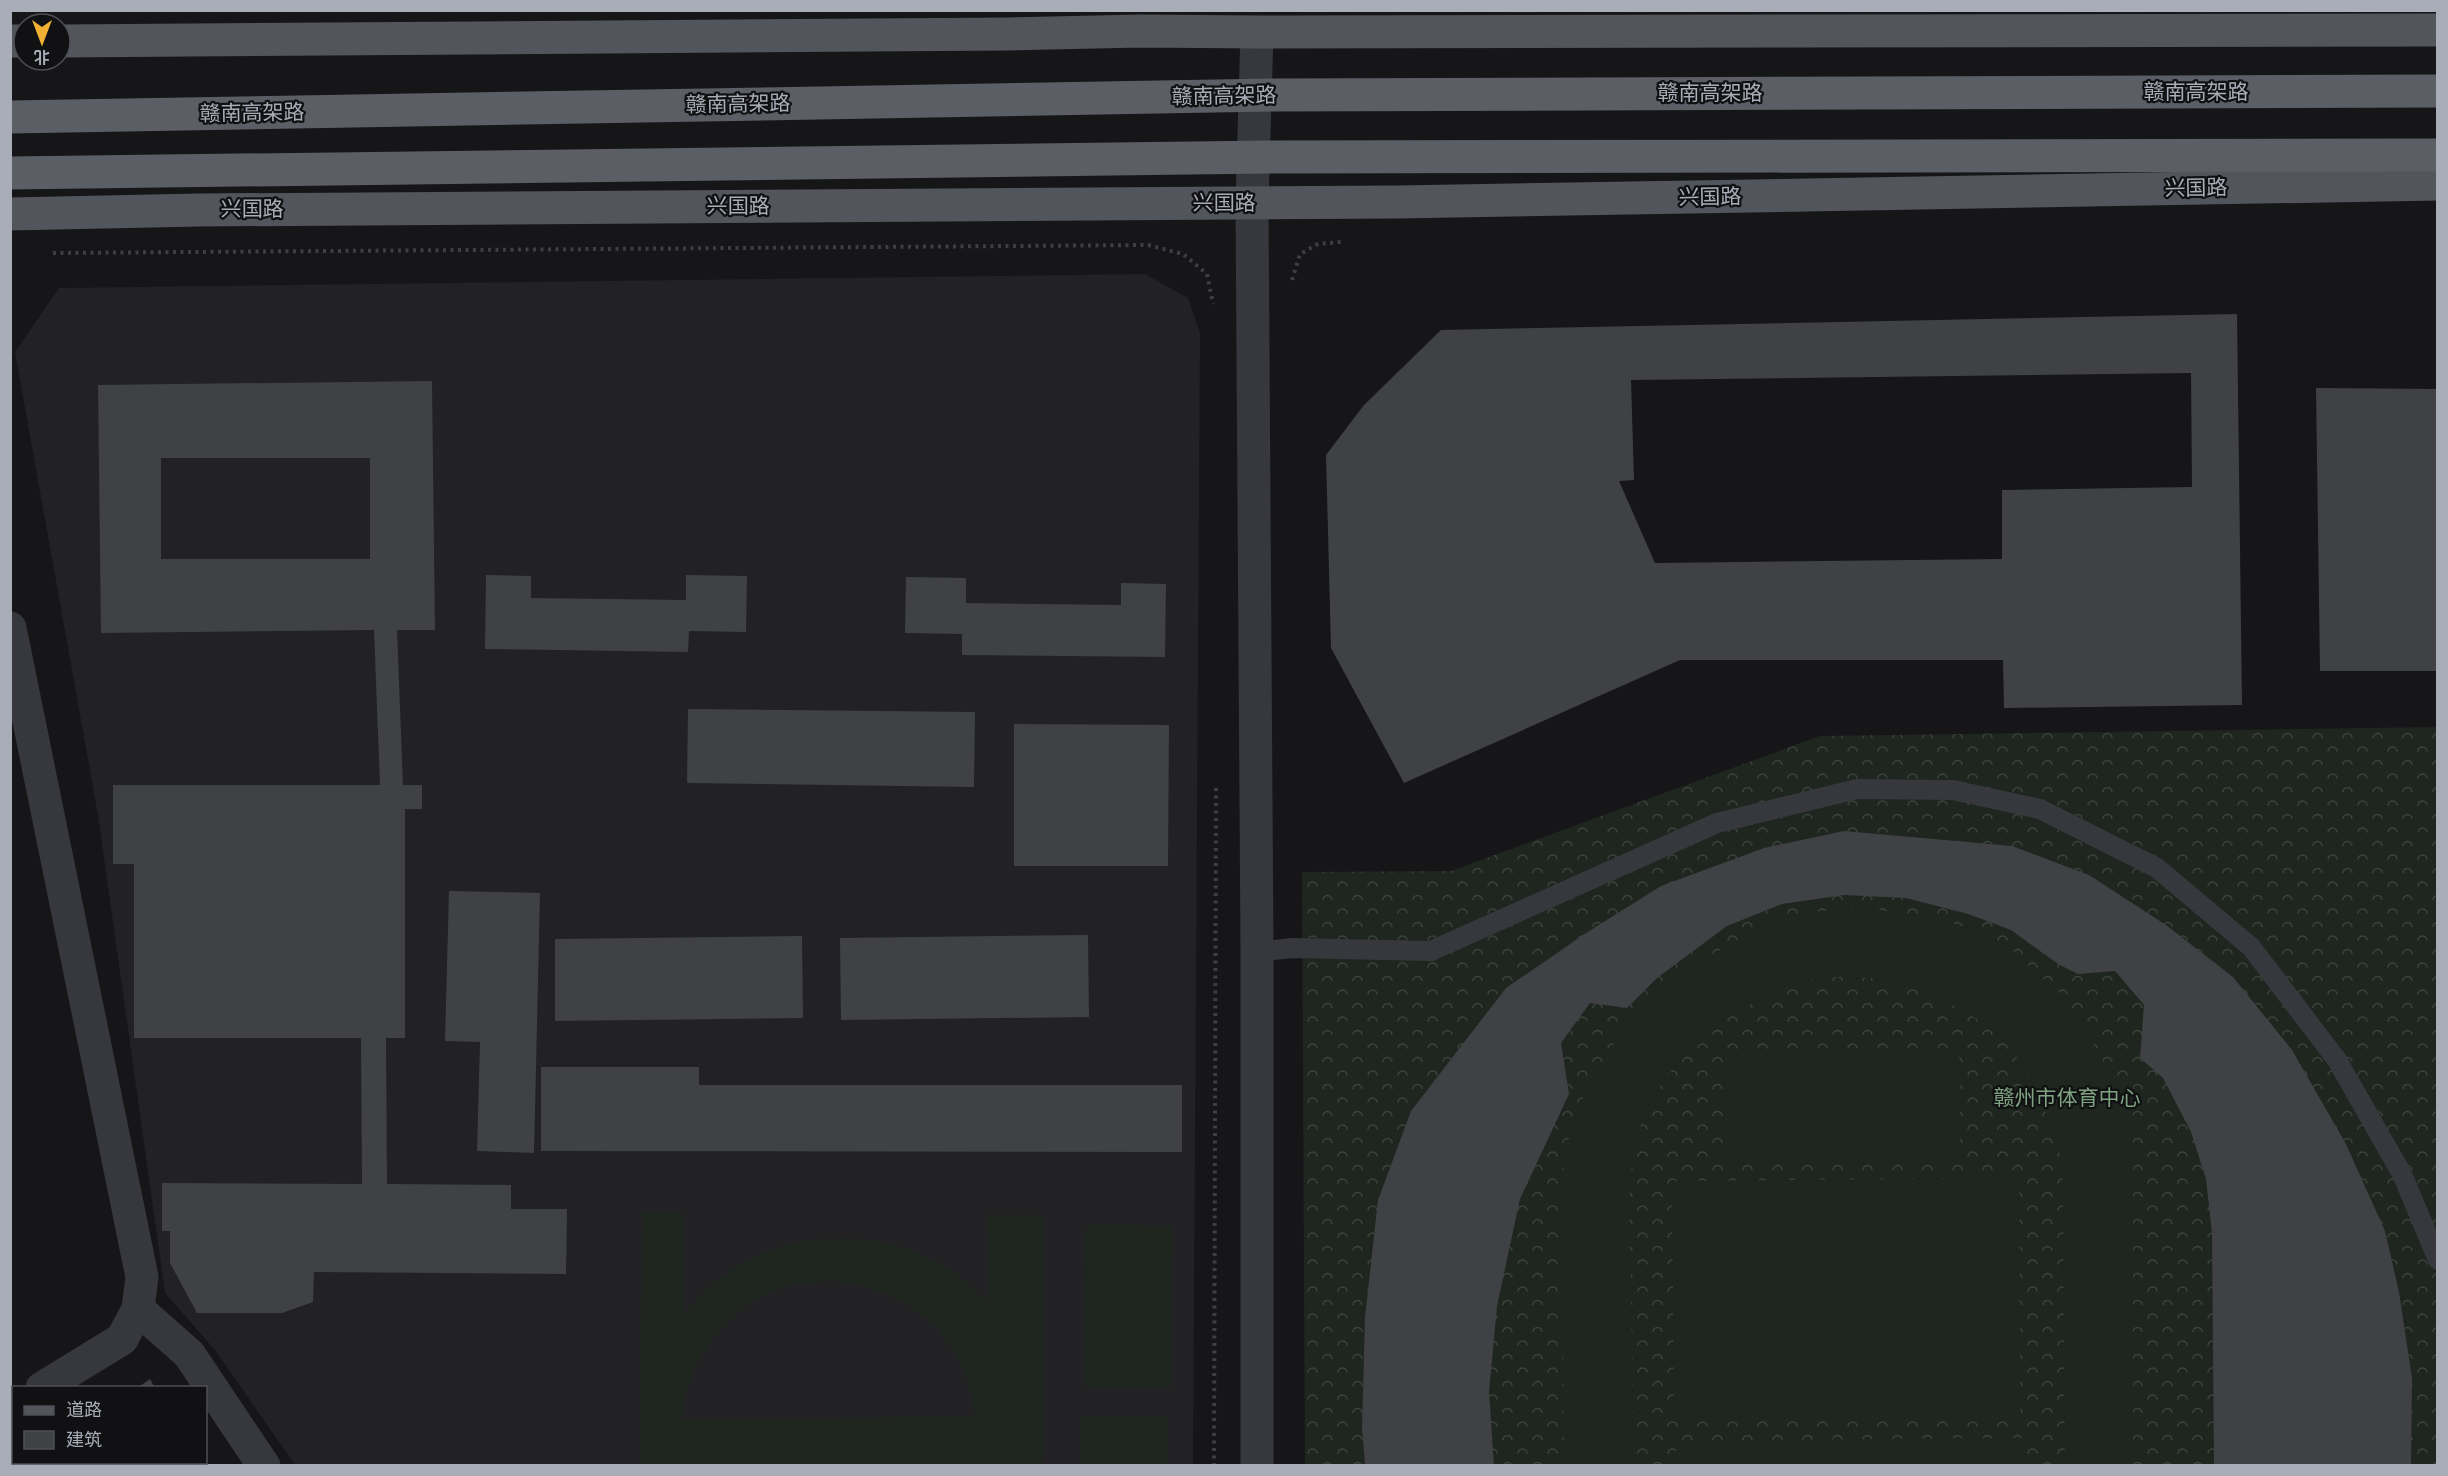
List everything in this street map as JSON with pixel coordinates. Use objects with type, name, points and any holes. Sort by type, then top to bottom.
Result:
[{"type":"highway","name":"赣南高架路","points":[[10,117],[1275,94],[2438,91]]},
{"type":"highway","points":[[10,172],[1268,157],[2438,155]]},
{"type":"main road","points":[[72,41],[1141,31],[1257,33],[2438,30]]},
{"type":"main road","name":"兴国路","points":[[10,214],[199,210],[1252,203],[2438,184]]},
{"type":"street","points":[[1257,33],[1252,203],[1257,952],[1257,1466]]},
{"type":"street","points":[[10,628],[142,1277],[138,1309],[122,1339],[45,1386]]},
{"type":"street","points":[[138,1309],[189,1353],[264,1466]]},
{"type":"lane","points":[[1257,952],[1292,948],[1431,951],[1717,823],[1857,789],[1953,790],[2040,809],[2157,868],[2251,947],[2337,1060],[2402,1174],[2438,1260]]},
{"type":"path","points":[[1292,287],[1292,276],[1300,254],[1318,244],[1351,241]]},
{"type":"path","points":[[46,253],[1148,245],[1183,254],[1207,274],[1214,306]]},
{"type":"path","points":[[1214,1466],[1216,786]]},
{"type":"shaded area","points":[[1145,274],[1188,298],[1200,333],[1193,1465],[295,1465],[215,1350],[165,1293],[98,815],[15,352],[59,288]]},
{"type":"green space","name":"赣州市体育中心","points":[[2437,727],[2437,1465],[1305,1465],[1302,872],[1451,871],[1820,736]]},
{"type":"green space","points":[[1865,908],[1935,918],[1974,930],[2006,945],[2061,995],[2088,1033],[2116,1087],[2133,1087],[2133,1465],[2065,1465],[2063,1183],[2059,1150],[2054,1133],[2044,1107],[2023,1067],[2007,1045],[1991,1030],[1951,1004],[1906,986],[1882,980],[1837,977],[1809,981],[1781,989],[1728,1018],[1703,1037],[1682,1058],[1649,1105],[1640,1126],[1631,1171],[1629,1220],[1633,1465],[1564,1465],[1563,1171],[1575,1118],[1589,1086],[1605,1057],[1625,1029],[1673,981],[1701,961],[1755,930],[1780,919],[1822,911]]},
{"type":"green space","points":[[1959,1048],[1960,1157],[1724,1159],[1723,1050]]},
{"type":"green space","points":[[2019,1178],[2020,1414],[1674,1417],[1672,1181]]},
{"type":"green space","points":[[642,1212],[682,1212],[683,1317],[708,1289],[741,1264],[794,1243],[822,1239],[879,1242],[906,1249],[948,1269],[988,1301],[987,1215],[1044,1215],[1042,1465],[641,1465]],"holes":[[[838,1281],[890,1296],[912,1308],[932,1324],[948,1343],[960,1364],[970,1389],[975,1417],[682,1419],[686,1397],[702,1355],[714,1336],[747,1306],[766,1294],[800,1284]]]},
{"type":"green space","points":[[1086,1225],[1173,1226],[1172,1388],[1085,1387]]},
{"type":"green space","points":[[1080,1416],[1168,1416],[1167,1465],[1080,1465]]},
{"type":"green space","points":[[2023,1438],[2023,1465],[1676,1465],[1676,1441]]},
{"type":"building","points":[[2237,314],[2242,705],[2004,708],[2003,660],[1680,660],[1404,783],[1331,648],[1326,455],[1364,405],[1441,330]],"holes":[[[2191,373],[2192,487],[2002,490],[2002,559],[1655,563],[1619,481],[1634,480],[1631,380]]]},
{"type":"building","points":[[432,381],[435,630],[397,630],[403,785],[422,785],[422,809],[405,809],[405,1038],[386,1038],[387,1184],[511,1185],[511,1209],[567,1209],[566,1274],[314,1272],[313,1302],[282,1313],[197,1313],[170,1263],[170,1231],[162,1231],[162,1183],[362,1184],[361,1038],[134,1038],[134,864],[113,864],[113,785],[380,785],[374,630],[101,633],[98,385]],"holes":[[[161,458],[370,458],[370,559],[161,559]]]},
{"type":"building","points":[[2316,388],[2438,389],[2438,671],[2320,671]]},
{"type":"building","points":[[486,575],[531,576],[531,598],[686,600],[686,575],[747,576],[746,632],[689,631],[688,652],[485,649]]},
{"type":"building","points":[[906,577],[966,578],[966,603],[1121,605],[1121,583],[1166,584],[1165,657],[962,655],[962,634],[905,633]]},
{"type":"building","points":[[688,709],[975,712],[974,787],[687,783]]},
{"type":"building","points":[[1014,724],[1169,725],[1168,866],[1014,866]]},
{"type":"building","points":[[1844,831],[2012,846],[2089,875],[2166,925],[2233,977],[2292,1050],[2346,1144],[2385,1231],[2399,1292],[2412,1378],[2411,1466],[2214,1466],[2212,1233],[2206,1179],[2191,1132],[2163,1078],[2140,1058],[2144,1005],[2115,971],[2078,974],[2058,964],[2011,930],[1968,914],[1906,898],[1844,895],[1782,904],[1727,926],[1657,978],[1627,1008],[1590,1003],[1561,1043],[1569,1094],[1520,1199],[1497,1306],[1489,1392],[1494,1466],[1365,1466],[1362,1428],[1365,1317],[1378,1200],[1411,1111],[1506,988],[1586,933],[1661,886],[1764,848]]},
{"type":"building","points":[[449,891],[540,893],[534,1153],[477,1151],[480,1042],[445,1041]]},
{"type":"building","points":[[1088,935],[1089,1017],[841,1020],[840,938]]},
{"type":"building","points":[[802,936],[803,1018],[555,1021],[555,939]]},
{"type":"building","points":[[541,1067],[699,1067],[699,1085],[1182,1085],[1182,1152],[541,1151]]},
{"type":"building","points":[[150,1379],[154,1386],[140,1386]]},
{"type":"building","points":[[12,1460],[12,1464],[162,1464],[159,1466],[10,1466]]}]
